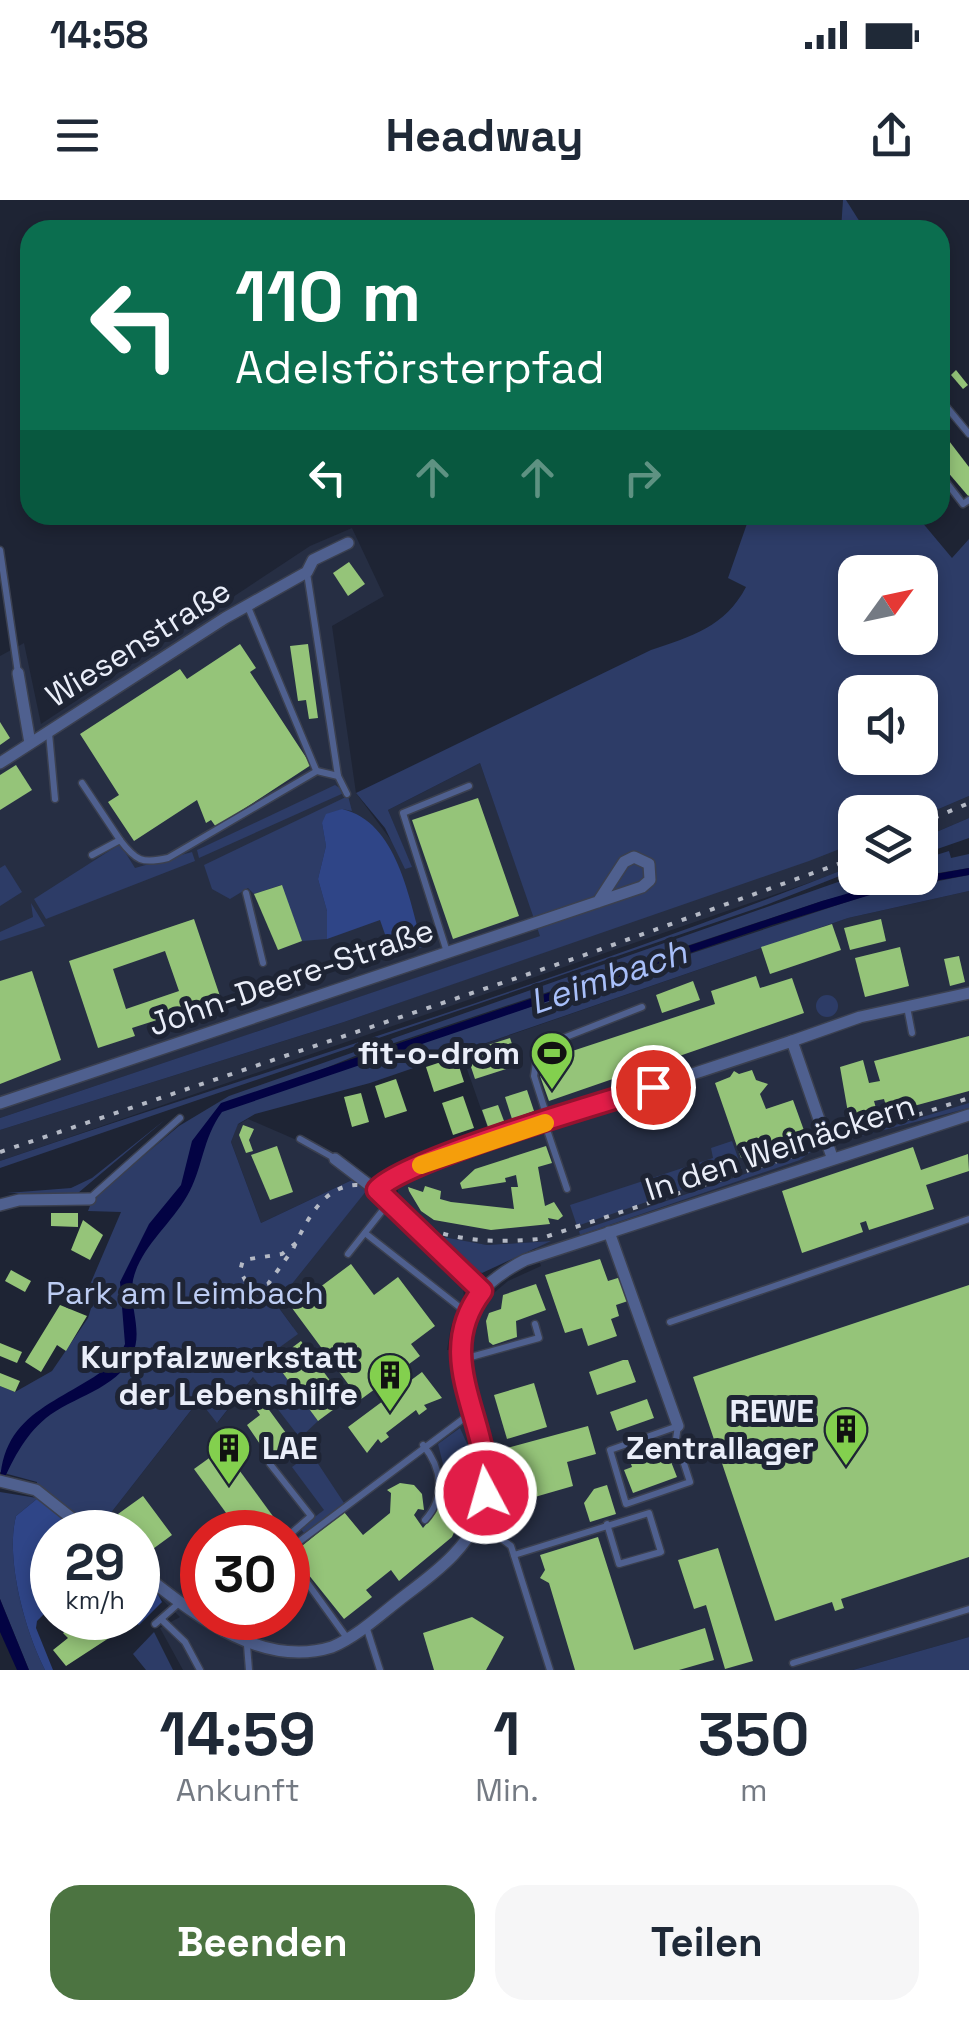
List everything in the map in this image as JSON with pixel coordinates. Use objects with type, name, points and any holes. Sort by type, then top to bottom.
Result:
[{"type":"street","name":"Wiesenstraße","points":[[0,763],[247,605],[307,572],[313,560],[348,543]]},
{"type":"street","points":[[18,673],[30,743]]},
{"type":"street","name":"John-Deere-Straße","points":[[0,1102],[598,902],[647,884],[649,864],[634,857],[624,862],[598,902]]},
{"type":"street","points":[[377,1190],[387,1178],[547,1122],[906,1005],[969,993]]},
{"type":"street","points":[[792,1041],[832,1157]]},
{"type":"street","name":"In den Weinäckern","points":[[239,1640],[297,1655],[348,1638],[442,1566],[474,1529],[487,1484],[459,1360],[468,1314],[482,1291],[525,1260],[969,1115]]},
{"type":"street","points":[[335,1159],[390,1201],[482,1291]]},
{"type":"street","points":[[0,1205],[19,1200],[90,1199]]},
{"type":"street","points":[[609,1232],[678,1426]]},
{"type":"street","points":[[6,1481],[36,1490],[61,1510]]},
{"type":"street","name":"In den Weinäckern","points":[[160,1587],[180,1603]]},
{"type":"lane","points":[[950,410],[969,434]]},
{"type":"lane","points":[[950,487],[963,504],[969,500]]},
{"type":"lane","points":[[0,550],[18,673]]},
{"type":"lane","points":[[307,572],[338,776],[347,794]]},
{"type":"lane","points":[[247,605],[317,771]]},
{"type":"lane","points":[[49,731],[55,799]]},
{"type":"lane","points":[[82,782],[134,860],[145,863],[168,858],[317,771],[338,776]]},
{"type":"lane","points":[[448,953],[403,813],[468,786]]},
{"type":"lane","points":[[92,855],[120,840]]},
{"type":"lane","points":[[246,893],[263,963]]},
{"type":"lane","points":[[906,1005],[912,1033]]},
{"type":"lane","points":[[566,1189],[534,1076],[538,1048],[642,1007]]},
{"type":"lane","points":[[90,1199],[180,1118]]},
{"type":"lane","points":[[300,1139],[335,1159]]},
{"type":"lane","points":[[348,1254],[390,1201]]},
{"type":"lane","points":[[670,1322],[969,1219]]},
{"type":"lane","points":[[365,1234],[468,1314]]},
{"type":"lane","points":[[459,1360],[539,1338],[535,1324]]},
{"type":"lane","points":[[310,1536],[471,1413]]},
{"type":"lane","points":[[678,1426],[676,1439],[690,1482],[626,1504],[610,1450],[678,1426]]},
{"type":"lane","points":[[423,1446],[434,1459],[440,1486],[425,1520]]},
{"type":"lane","points":[[270,1464],[306,1510]]},
{"type":"lane","points":[[514,1555],[607,1524],[649,1514],[662,1552],[619,1564],[607,1524]]},
{"type":"lane","points":[[474,1529],[491,1532],[506,1541],[514,1555],[550,1670]]},
{"type":"lane","points":[[310,1584],[348,1638]]},
{"type":"lane","points":[[180,1608],[158,1621],[180,1638]]},
{"type":"lane","points":[[793,1663],[969,1608]]},
{"type":"lane","points":[[366,1626],[380,1670]]},
{"type":"lane","points":[[182,1640],[200,1670]]},
{"type":"lane","points":[[247,1645],[250,1670]]},
{"type":"shaded area","points":[[352,528],[384,596],[332,626],[356,793],[411,867],[388,810],[480,763],[541,936],[0,1118],[0,656],[24,643],[41,724],[310,546]]},
{"type":"shaded area","points":[[969,796],[969,818],[938,831],[938,809]]},
{"type":"shaded area","points":[[342,809],[361,817],[389,846],[406,886],[423,947],[401,951],[387,940],[380,920],[327,939],[327,911],[318,879],[326,846],[322,823],[326,814]]},
{"type":"shaded area","points":[[838,849],[838,872],[817,880],[0,1161],[0,1130],[344,1022]]},
{"type":"shaded area","points":[[969,891],[969,1637],[853,1670],[183,1670],[160,1628],[180,1617],[160,1597],[160,1510],[113,1510],[200,1399],[218,1422],[293,1327],[276,1304],[365,1192],[419,1238],[463,1287],[464,1297],[451,1326],[447,1350],[469,1348],[476,1317],[489,1297],[508,1281],[541,1266],[535,1247],[550,1241],[487,1245],[437,1236],[436,1229],[425,1226],[398,1199],[398,1187],[408,1178],[495,1149],[461,1052],[848,918]]},
{"type":"shaded area","points":[[248,1119],[299,1141],[352,1175],[352,1180],[261,1223],[231,1142],[237,1125]]},
{"type":"shaded area","points":[[38,1498],[53,1510],[30,1510],[30,1636],[15,1573],[16,1516]]},
{"type":"shaded area","points":[[32,1640],[41,1640],[53,1670],[45,1670]]},
{"type":"green space","points":[[843,200],[846,200],[859,220],[842,220]]},
{"type":"green space","points":[[747,525],[924,525],[952,558],[969,539],[969,796],[938,809],[938,795],[838,795],[838,850],[344,1022],[0,1130],[0,1118],[540,936],[480,763],[388,810],[412,867],[405,869],[385,828],[356,793],[651,650],[706,628],[738,601],[746,587],[728,578]]},
{"type":"green space","points":[[335,785],[346,792],[199,858],[197,850]]},
{"type":"green space","points":[[348,796],[352,811],[342,809],[322,823],[326,846],[318,879],[327,911],[327,939],[302,941],[281,885],[254,894],[248,888],[230,899],[212,889],[204,865]]},
{"type":"green space","points":[[969,818],[969,838],[938,849],[938,831]]},
{"type":"green space","points":[[120,844],[135,868],[192,852],[195,861],[46,919],[34,899]]},
{"type":"green space","points":[[949,851],[951,858],[969,854],[969,868],[938,873],[938,854]]},
{"type":"green space","points":[[5,865],[22,892],[0,906],[0,868]]},
{"type":"green space","points":[[838,872],[838,877],[766,905],[0,1168],[0,1161],[536,982]]},
{"type":"green space","name":"Park am Leimbach","points":[[969,875],[969,891],[848,918],[370,1083],[255,1114],[238,1124],[231,1142],[261,1223],[352,1180],[367,1190],[276,1304],[298,1334],[280,1347],[284,1353],[274,1361],[318,1421],[300,1438],[253,1377],[217,1423],[199,1400],[113,1510],[53,1510],[38,1498],[16,1516],[15,1573],[30,1640],[45,1670],[29,1670],[0,1599],[0,1492],[37,1498],[37,1482],[0,1472],[0,1386],[15,1392],[52,1371],[88,1318],[92,1305],[89,1287],[121,1212],[88,1211],[93,1198],[179,1126],[229,1096],[838,882],[838,895],[846,895],[355,1056],[248,1100],[868,895],[938,895],[938,881]]},
{"type":"green space","points":[[31,903],[45,926],[0,941],[0,932],[33,917]]},
{"type":"green space","points":[[827,995],[835,998],[835,1014],[827,1017],[819,1014],[816,1006],[819,998]]},
{"type":"green space","points":[[969,1103],[969,1108],[842,1141]]},
{"type":"green space","points":[[166,1119],[78,1193],[7,1193],[71,1188],[92,1178]]},
{"type":"green space","points":[[732,1141],[742,1169],[577,1226],[570,1205],[713,1158],[711,1148]]},
{"type":"green space","points":[[812,1151],[800,1160],[580,1235],[579,1231]]},
{"type":"green space","points":[[437,1236],[487,1245],[551,1241],[482,1273],[468,1267]]},
{"type":"green space","points":[[460,1428],[476,1464],[444,1468],[438,1444]]},
{"type":"green space","points":[[311,1453],[344,1503],[310,1528],[310,1520],[324,1510],[292,1467]]},
{"type":"green space","points":[[969,1637],[969,1670],[853,1670]]},
{"type":"green space","points":[[146,1640],[158,1640],[173,1670],[146,1670],[133,1654]]},
{"type":"water","points":[[969,868],[969,875],[938,880],[938,874]]},
{"type":"water","name":"Leimbach","points":[[842,895],[870,895],[222,1112],[187,1196],[137,1268],[132,1290],[137,1337],[132,1356],[116,1377],[38,1425],[19,1450],[0,1488],[3,1461],[11,1440],[24,1423],[118,1359],[125,1344],[120,1282],[149,1224],[181,1185],[192,1141],[221,1103]]},
{"type":"water","points":[[0,1599],[29,1670],[17,1670],[0,1632]]},
{"type":"building","points":[[956,370],[968,385],[963,389],[951,375]]},
{"type":"building","points":[[950,442],[969,467],[969,497],[950,475]]},
{"type":"building","points":[[349,562],[365,584],[348,596],[333,573]]},
{"type":"building","points":[[240,644],[256,668],[250,672],[311,765],[216,827],[211,820],[206,823],[197,800],[134,841],[108,802],[119,795],[80,734],[180,669],[187,679]]},
{"type":"building","points":[[308,644],[318,718],[309,719],[306,700],[298,701],[290,646]]},
{"type":"building","points":[[0,722],[10,738],[0,745]]},
{"type":"building","points":[[16,765],[32,790],[0,810],[0,775]]},
{"type":"building","points":[[478,798],[519,916],[453,939],[412,820]]},
{"type":"building","points":[[282,885],[302,941],[278,950],[254,894]]},
{"type":"building","points":[[194,919],[223,1005],[187,1017],[185,1011],[132,1028],[135,1036],[98,1048],[69,961]],"holes":[[[165,951],[179,991],[126,1009],[113,969]]]},
{"type":"building","points":[[881,919],[886,941],[850,950],[844,928]]},
{"type":"building","points":[[832,924],[841,950],[770,974],[761,947]]},
{"type":"building","points":[[900,947],[909,986],[865,997],[855,958]]},
{"type":"building","points":[[959,956],[965,982],[950,986],[944,959]]},
{"type":"building","points":[[32,971],[61,1060],[0,1084],[0,981]]},
{"type":"building","points":[[756,976],[760,988],[792,978],[804,1013],[549,1101],[540,1076],[553,1071],[548,1059],[715,1004],[711,991]]},
{"type":"building","points":[[693,981],[700,1000],[662,1013],[656,995]]},
{"type":"building","points":[[969,1036],[969,1091],[888,1113],[884,1099],[874,1101],[879,1119],[861,1127],[850,1124],[840,1067],[863,1060],[869,1083],[880,1081],[874,1061]]},
{"type":"building","points":[[510,1038],[519,1065],[475,1079],[466,1052]]},
{"type":"building","points":[[456,1057],[464,1082],[434,1092],[426,1067]]},
{"type":"building","points":[[752,1070],[756,1080],[768,1084],[760,1094],[766,1109],[793,1100],[806,1136],[741,1158],[715,1083],[734,1071],[739,1074]]},
{"type":"building","points":[[396,1079],[407,1111],[385,1118],[375,1086]]},
{"type":"building","points":[[527,1090],[534,1111],[512,1119],[505,1097]]},
{"type":"building","points":[[361,1093],[369,1122],[352,1127],[344,1097]]},
{"type":"building","points":[[463,1096],[474,1128],[453,1135],[442,1103]]},
{"type":"building","points":[[498,1105],[504,1121],[488,1127],[482,1110]]},
{"type":"building","points":[[243,1125],[254,1129],[249,1140],[253,1151],[246,1153],[239,1135]]},
{"type":"building","points":[[277,1146],[293,1192],[270,1200],[251,1155]]},
{"type":"building","points":[[546,1146],[552,1163],[538,1167],[545,1206],[554,1202],[563,1216],[558,1220],[548,1218],[550,1224],[491,1230],[434,1220],[421,1211],[409,1191],[408,1187],[423,1192],[425,1186],[441,1191],[440,1199],[451,1202],[514,1209],[511,1187],[518,1187],[516,1175],[505,1178],[506,1182],[462,1189],[460,1183],[475,1169]]},
{"type":"building","points":[[913,1147],[921,1170],[968,1154],[969,1171],[926,1185],[934,1209],[869,1230],[866,1221],[860,1223],[863,1232],[802,1253],[782,1191]]},
{"type":"building","points":[[51,1213],[78,1213],[78,1227],[51,1226]]},
{"type":"building","points":[[83,1220],[103,1235],[90,1260],[71,1250]]},
{"type":"building","points":[[600,1259],[608,1281],[621,1277],[628,1301],[616,1305],[619,1316],[611,1319],[617,1336],[588,1346],[582,1328],[565,1333],[545,1275]]},
{"type":"building","points":[[351,1264],[374,1295],[398,1277],[435,1326],[411,1344],[420,1356],[360,1400],[292,1308]]},
{"type":"building","points":[[11,1270],[31,1281],[25,1292],[5,1281]]},
{"type":"building","points":[[536,1284],[546,1310],[516,1321],[517,1337],[493,1345],[489,1342],[486,1321],[489,1313],[501,1309],[503,1295]]},
{"type":"building","name":"REWE Zentrallager","points":[[969,1285],[969,1557],[841,1599],[844,1608],[835,1611],[832,1602],[775,1621],[693,1377]]},
{"type":"building","points":[[60,1305],[87,1316],[66,1351],[57,1345],[41,1372],[25,1362]]},
{"type":"building","points":[[301,1341],[345,1401],[318,1421],[274,1361]]},
{"type":"building","points":[[0,1343],[22,1352],[17,1363],[0,1356]]},
{"type":"building","points":[[628,1360],[636,1382],[597,1395],[589,1372]]},
{"type":"building","name":"Kurpfalzwerkstatt der Lebenshilfe","points":[[422,1372],[442,1398],[424,1405],[427,1409],[419,1415],[416,1410],[386,1433],[389,1437],[381,1443],[378,1439],[367,1453],[348,1427]]},
{"type":"building","points":[[0,1373],[20,1381],[15,1392],[0,1386]]},
{"type":"building","points":[[534,1383],[547,1427],[507,1439],[494,1395]]},
{"type":"building","points":[[647,1399],[654,1418],[617,1431],[610,1412]]},
{"type":"building","points":[[264,1403],[297,1448],[274,1465],[247,1425],[260,1415],[256,1409]]},
{"type":"building","points":[[588,1426],[596,1454],[567,1462],[573,1486],[514,1503],[500,1450]]},
{"type":"building","points":[[646,1445],[652,1460],[668,1454],[677,1477],[633,1493],[624,1470],[632,1467],[627,1452]]},
{"type":"building","name":"LAE","points":[[223,1448],[268,1510],[224,1510],[194,1469]]},
{"type":"building","points":[[443,1480],[467,1480],[465,1507],[452,1537],[399,1581],[391,1570],[366,1590],[372,1597],[344,1619],[310,1576],[310,1539],[344,1512],[363,1535],[390,1513],[391,1493],[387,1490],[400,1483],[414,1485],[422,1494],[424,1510],[418,1509],[414,1515],[423,1528],[436,1512]]},
{"type":"building","points":[[607,1485],[616,1514],[590,1522],[584,1503],[594,1489]]},
{"type":"building","points":[[143,1496],[153,1510],[124,1510]]},
{"type":"building","points":[[160,1519],[172,1535],[160,1544]]},
{"type":"building","points":[[598,1537],[634,1650],[705,1628],[714,1660],[679,1670],[575,1670],[549,1583],[540,1578],[545,1570],[540,1555]]},
{"type":"building","points":[[718,1548],[753,1661],[725,1669],[706,1605],[694,1609],[678,1560]]},
{"type":"building","points":[[472,1617],[504,1637],[486,1670],[434,1670],[423,1633]]},
{"type":"building","points":[[66,1640],[106,1640],[66,1666],[53,1650]]},
{"type":"railway","points":[[938,816],[969,803]]},
{"type":"railway","points":[[0,1152],[579,957],[838,864]]},
{"type":"railway","points":[[296,1243],[282,1254],[243,1260],[240,1271],[248,1285],[257,1288],[268,1284],[293,1249],[316,1208],[344,1187],[370,1189],[408,1219],[439,1232],[489,1240],[539,1239],[969,1098]]},
{"type":"slow traffic","points":[[421,1165],[545,1123]]},
{"type":"place","name":"fit-o-drom","points":[[552,1091]]},
{"type":"place","name":"Kurpfalzwerkstatt der Lebenshilfe","points":[[390,1413]]},
{"type":"place","name":"REWE Zentrallager","points":[[846,1467]]},
{"type":"place","name":"LAE","points":[[229,1486]]},
{"type":"route","points":[[486,1493],[484,1460],[459,1360],[468,1314],[482,1291],[377,1190],[387,1178],[448,1154],[653,1087]]}]
